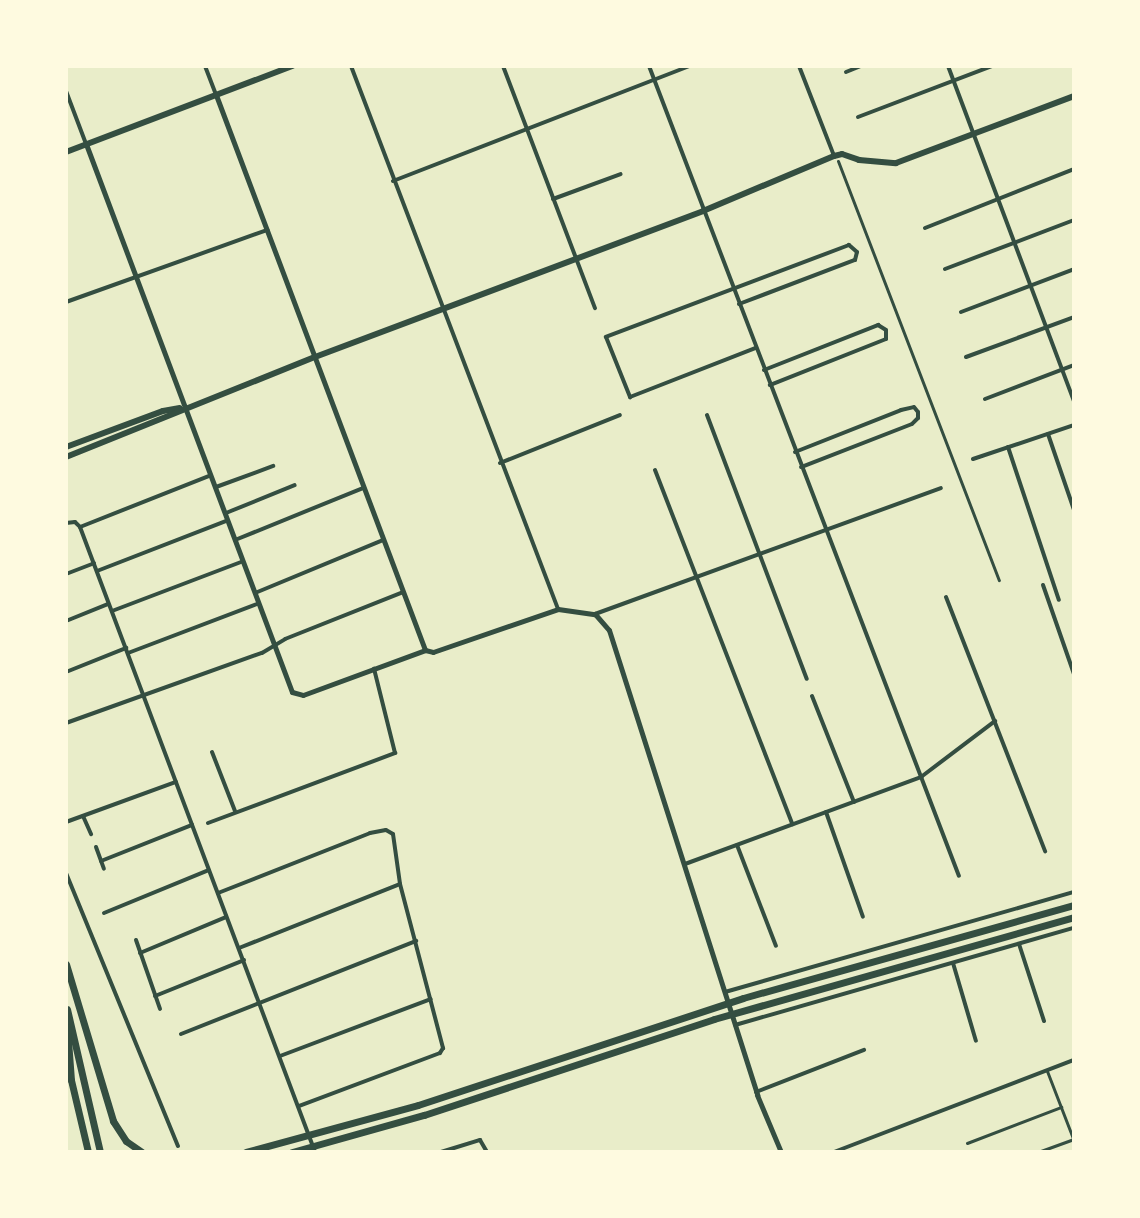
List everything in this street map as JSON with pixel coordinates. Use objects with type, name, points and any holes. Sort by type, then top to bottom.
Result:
[{"type":"highway","points":[[246,1152],[418,1105],[729,1002],[1074,905]]},
{"type":"highway","points":[[292,1152],[424,1115],[727,1014],[1074,917]]},
{"type":"highway","points":[[66,964],[113,1121],[126,1141],[142,1152]]},
{"type":"highway","points":[[66,1006],[71,1080],[88,1152]]},
{"type":"highway","points":[[66,1006],[100,1152]]},
{"type":"main road","points":[[66,152],[292,66]]},
{"type":"main road","points":[[66,457],[166,418],[183,408],[703,211],[842,154],[859,160],[896,163],[1074,96]]},
{"type":"main road","points":[[66,447],[163,411],[183,408]]},
{"type":"street","points":[[205,66],[425,650]]},
{"type":"street","points":[[351,66],[558,609]]},
{"type":"street","points":[[503,66],[595,308]]},
{"type":"street","points":[[649,66],[959,876]]},
{"type":"street","points":[[393,181],[689,66]]},
{"type":"street","points":[[799,66],[999,580]]},
{"type":"street","points":[[846,72],[861,66]]},
{"type":"street","points":[[948,66],[1074,401]]},
{"type":"street","points":[[858,117],[992,66]]},
{"type":"street","points":[[66,91],[286,684],[292,692],[303,695],[425,650],[433,652],[558,609],[595,614],[941,488]]},
{"type":"street","points":[[925,228],[1074,169]]},
{"type":"street","points":[[553,199],[621,174]]},
{"type":"street","points":[[945,269],[1074,220]]},
{"type":"street","points":[[66,302],[267,230]]},
{"type":"street","points":[[739,304],[855,260],[857,252],[849,245],[606,337],[630,397],[756,348]]},
{"type":"street","points":[[961,312],[1074,269]]},
{"type":"street","points":[[966,357],[1074,317]]},
{"type":"street","points":[[764,370],[878,325],[886,330],[886,339],[770,385]]},
{"type":"street","points":[[985,399],[1074,365]]},
{"type":"street","points":[[795,452],[901,410],[914,407],[918,412],[918,418],[912,424],[801,467]]},
{"type":"street","points":[[500,463],[620,415]]},
{"type":"street","points":[[707,415],[807,679]]},
{"type":"street","points":[[973,459],[1074,425]]},
{"type":"street","points":[[1048,434],[1074,510]]},
{"type":"street","points":[[1008,447],[1059,600]]},
{"type":"street","points":[[213,488],[273,466]]},
{"type":"street","points":[[655,470],[792,824]]},
{"type":"street","points":[[80,527],[209,476]]},
{"type":"street","points":[[97,571],[295,485]]},
{"type":"street","points":[[233,541],[363,488]]},
{"type":"street","points":[[66,523],[75,522],[80,527],[315,1152]]},
{"type":"street","points":[[253,594],[383,540]]},
{"type":"street","points":[[112,611],[241,562]]},
{"type":"street","points":[[66,574],[94,563]]},
{"type":"street","points":[[1043,585],[1074,674]]},
{"type":"street","points":[[66,723],[273,647],[403,592]]},
{"type":"street","points":[[946,597],[1045,851]]},
{"type":"street","points":[[66,621],[109,604]]},
{"type":"street","points":[[66,672],[257,604]]},
{"type":"street","points":[[595,614],[609,630],[756,1092],[781,1152]]},
{"type":"street","points":[[1068,660],[1074,656]]},
{"type":"street","points":[[208,823],[396,752],[374,669]]},
{"type":"street","points":[[812,696],[854,802]]},
{"type":"street","points":[[685,864],[921,777],[995,721]]},
{"type":"street","points":[[212,752],[235,811]]},
{"type":"street","points":[[66,822],[176,782]]},
{"type":"street","points":[[826,812],[863,917]]},
{"type":"street","points":[[83,816],[91,834]]},
{"type":"street","points":[[101,861],[192,825]]},
{"type":"street","points":[[218,893],[370,833],[386,830],[393,834],[400,884],[443,1048],[440,1053],[299,1106]]},
{"type":"street","points":[[737,845],[776,946]]},
{"type":"street","points":[[96,847],[104,869]]},
{"type":"street","points":[[104,913],[209,870]]},
{"type":"street","points":[[66,873],[178,1146]]},
{"type":"street","points":[[239,948],[400,884]]},
{"type":"street","points":[[726,995],[1074,892]]},
{"type":"street","points":[[140,953],[227,917]]},
{"type":"street","points":[[734,1023],[1074,928]]},
{"type":"street","points":[[136,940],[160,1009]]},
{"type":"street","points":[[181,1034],[416,941]]},
{"type":"street","points":[[1019,944],[1044,1021]]},
{"type":"street","points":[[155,996],[244,960]]},
{"type":"street","points":[[953,962],[976,1041]]},
{"type":"street","points":[[280,1056],[432,999]]},
{"type":"street","points":[[756,1092],[864,1050]]},
{"type":"street","points":[[834,1152],[1074,1060]]},
{"type":"street","points":[[1038,1152],[1074,1139],[1047,1071]]},
{"type":"street","points":[[967,1143],[1061,1107]]},
{"type":"street","points":[[441,1152],[483,1140],[487,1152]]}]
